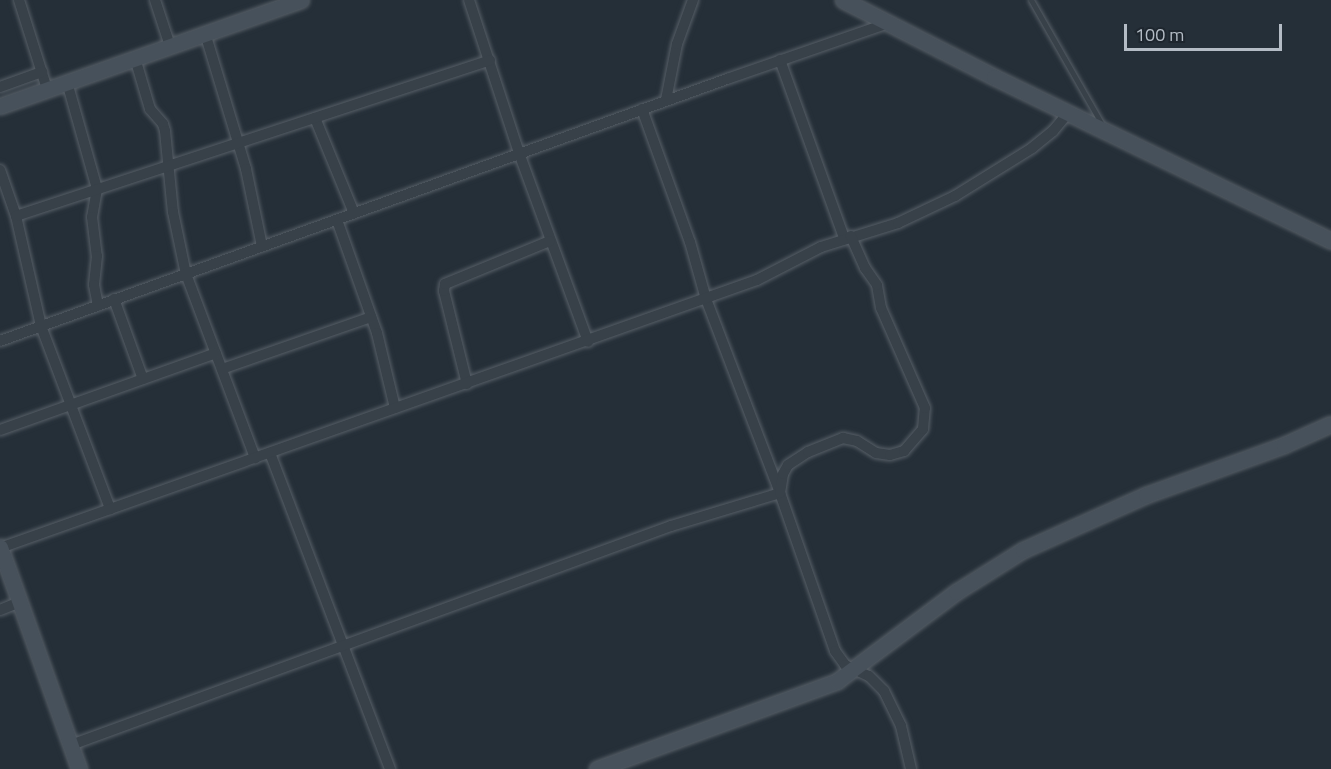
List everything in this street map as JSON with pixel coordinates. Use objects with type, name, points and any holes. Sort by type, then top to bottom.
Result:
[{"type":"street","points":[[19,0],[47,89]]},
{"type":"street","points":[[155,0],[170,46]]},
{"type":"street","points":[[0,106],[301,0]]},
{"type":"street","points":[[469,0],[519,153],[588,342]]},
{"type":"street","points":[[666,100],[677,44],[693,0]]},
{"type":"street","points":[[843,0],[1331,241]]},
{"type":"street","points":[[0,341],[666,100],[889,23]]},
{"type":"street","points":[[205,33],[254,199],[262,246]]},
{"type":"street","points":[[135,58],[150,109],[165,131],[173,212],[186,274],[255,458]]},
{"type":"street","points":[[16,216],[490,60]]},
{"type":"street","points":[[780,60],[847,237],[877,285],[881,308],[925,408],[923,429],[910,447],[897,454],[876,453],[857,441],[843,438],[796,458],[784,470],[780,492]]},
{"type":"street","points":[[0,87],[42,72]]},
{"type":"street","points":[[67,82],[97,189],[92,217],[97,256],[94,285],[98,306]]},
{"type":"street","points":[[642,109],[690,242],[706,300],[780,492],[835,651],[845,665],[869,676],[884,691],[901,726],[911,769]]},
{"type":"street","points":[[79,769],[0,547],[706,300],[757,280],[799,257],[847,237],[898,223],[955,196],[1032,148],[1053,131],[1068,113]]},
{"type":"street","points":[[315,118],[354,213]]},
{"type":"street","points":[[0,170],[16,216],[41,326],[110,509]]},
{"type":"street","points":[[337,220],[382,351],[395,408]]},
{"type":"street","points":[[467,384],[445,294],[445,284],[550,241]]},
{"type":"street","points":[[114,299],[143,379]]},
{"type":"street","points":[[222,369],[370,317]]},
{"type":"street","points":[[0,430],[216,353]]},
{"type":"street","points":[[597,769],[617,766],[828,684],[853,670],[956,592],[1023,550],[1146,495],[1284,445],[1331,424]]},
{"type":"street","points":[[270,453],[390,769]]},
{"type":"street","points":[[71,745],[671,526],[780,492]]},
{"type":"street","points":[[0,610],[20,602]]},
{"type":"lane","points":[[1031,0],[1106,130]]}]
